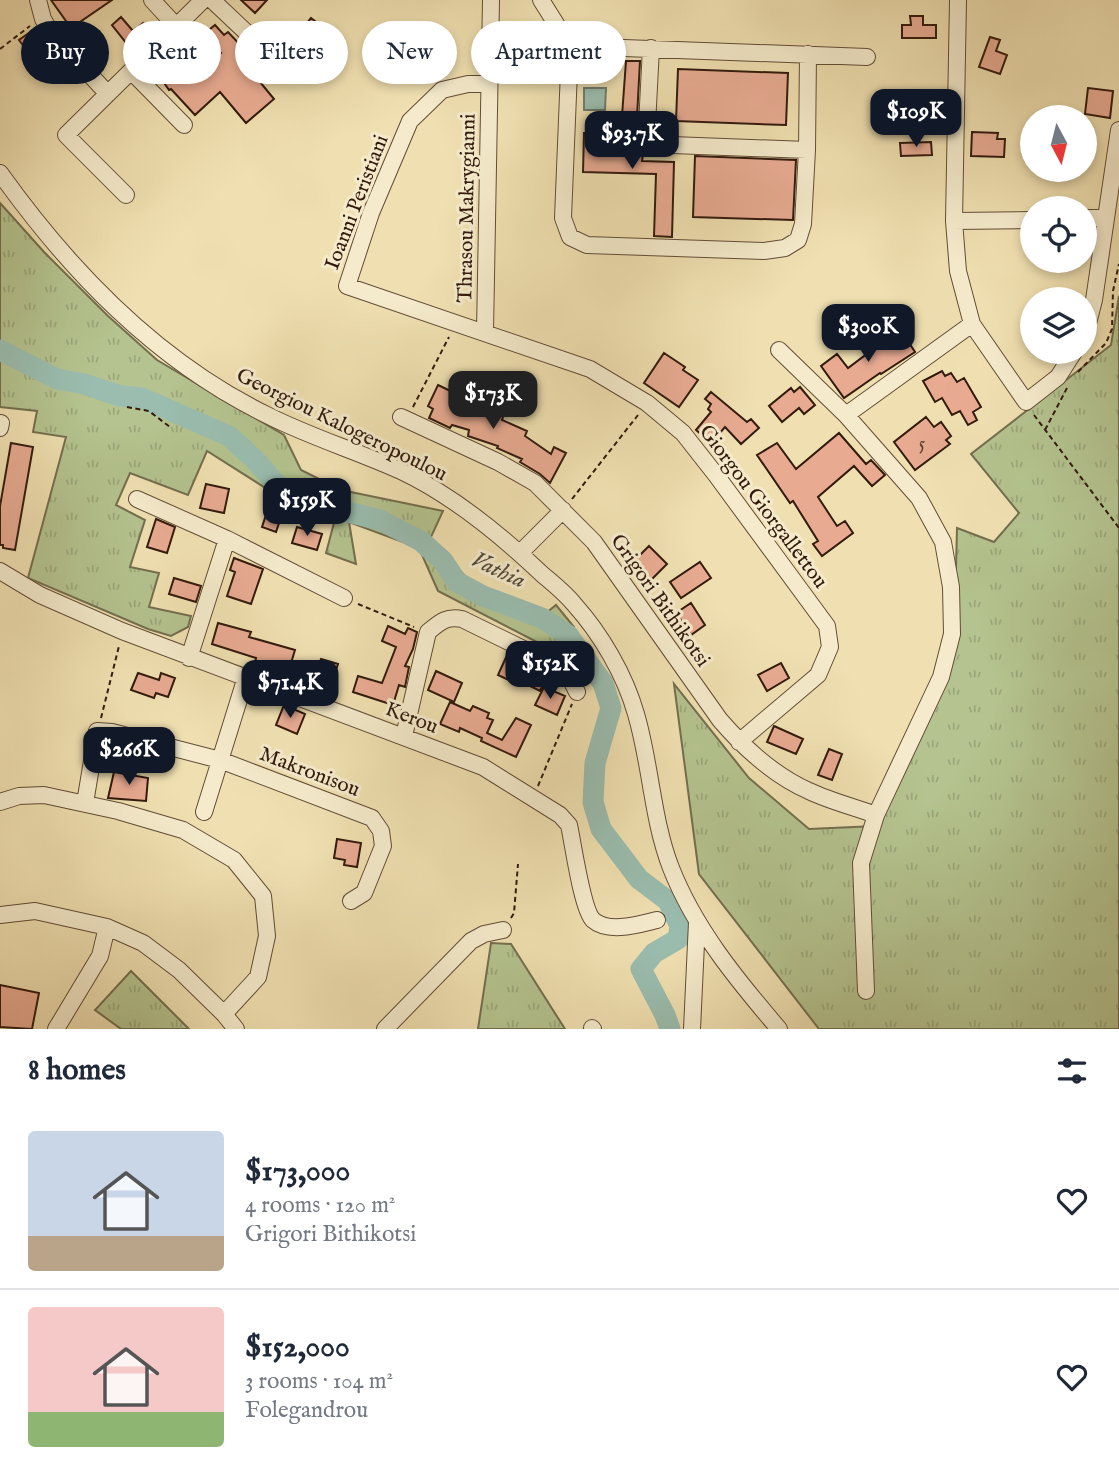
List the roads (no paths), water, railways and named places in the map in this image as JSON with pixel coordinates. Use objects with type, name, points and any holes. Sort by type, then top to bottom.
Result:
[{"type":"street","points":[[38,0],[51,33],[108,94]]},
{"type":"street","points":[[152,0],[171,21]]},
{"type":"street","points":[[181,21],[203,0]]},
{"type":"street","points":[[212,0],[235,22]]},
{"type":"street","name":"Thrasou Makrygianni","points":[[490,21],[491,0]]},
{"type":"street","points":[[541,0],[554,21]]},
{"type":"street","points":[[958,0],[954,221],[958,271],[972,324],[1026,402],[1058,377],[1066,364]]},
{"type":"street","points":[[626,47],[867,57]]},
{"type":"street","points":[[651,48],[646,144],[807,150]]},
{"type":"street","points":[[568,84],[563,218],[570,237],[587,245],[764,251],[785,248],[798,240],[803,224],[808,54]]},
{"type":"street","points":[[123,79],[66,135],[126,195]]},
{"type":"street","points":[[144,84],[184,125]]},
{"type":"street","name":"Ioanni Peristiani","points":[[471,84],[442,90],[410,121],[371,212],[347,286],[485,332]]},
{"type":"street","name":"Thrasou Makrygianni","points":[[485,332],[488,84]]},
{"type":"street","points":[[1096,287],[1119,130]]},
{"type":"street","name":"Georgiou Kalogeropoulou","points":[[0,173],[29,214],[75,268],[110,304],[154,342],[198,374],[267,415],[403,472],[458,505],[520,553],[574,603],[601,640],[622,678],[636,714],[660,832],[671,868],[697,922],[729,970],[779,1029]]},
{"type":"street","points":[[1097,218],[1106,218]]},
{"type":"street","points":[[954,221],[1020,219]]},
{"type":"street","points":[[846,415],[972,324]]},
{"type":"street","name":"Giorgou Giorgallettou","points":[[485,332],[590,369],[647,403],[683,433],[827,626],[830,647],[818,676],[739,742]]},
{"type":"street","points":[[779,350],[846,415],[919,498],[943,542],[951,587],[951,635],[941,677],[876,815],[862,863],[866,991]]},
{"type":"street","name":"Grigori Bithikotsi","points":[[404,418],[498,462],[535,483],[594,542],[739,742],[772,770],[809,791],[876,815]]},
{"type":"street","points":[[137,499],[227,539],[344,598]]},
{"type":"street","points":[[520,553],[563,510]]},
{"type":"street","points":[[189,657],[227,539]]},
{"type":"street","name":"Kerou","points":[[0,571],[40,595],[122,631],[483,767],[534,797],[560,815],[569,825],[586,904],[593,920],[608,926],[634,926],[657,920]]},
{"type":"street","points":[[404,736],[428,632],[441,621],[452,617],[462,619],[556,665],[570,678],[577,692]]},
{"type":"street","points":[[204,812],[246,677]]},
{"type":"street","name":"Makronisou","points":[[85,803],[97,731],[112,732],[220,760],[372,818],[381,831],[383,846],[364,893],[351,901]]},
{"type":"street","points":[[0,802],[19,796],[44,795],[118,811],[183,830],[234,860],[263,896],[267,936],[258,977],[224,1014]]},
{"type":"street","points":[[0,915],[34,911],[107,927],[143,943],[179,971],[236,1029]]},
{"type":"street","points":[[692,1029],[697,922]]},
{"type":"street","points":[[56,1029],[100,956],[107,927]]},
{"type":"street","points":[[385,1029],[471,941],[484,934],[503,930]]},
{"type":"waterway","name":"Vathia","points":[[0,350],[57,379],[84,384],[120,396],[142,398],[229,436],[281,489],[304,501],[380,520],[421,541],[443,561],[457,582],[483,596],[542,618],[568,635],[603,683],[611,708],[595,763],[593,802],[601,829],[639,879],[668,901],[680,926],[678,939],[654,953],[641,969],[670,1029]]}]
